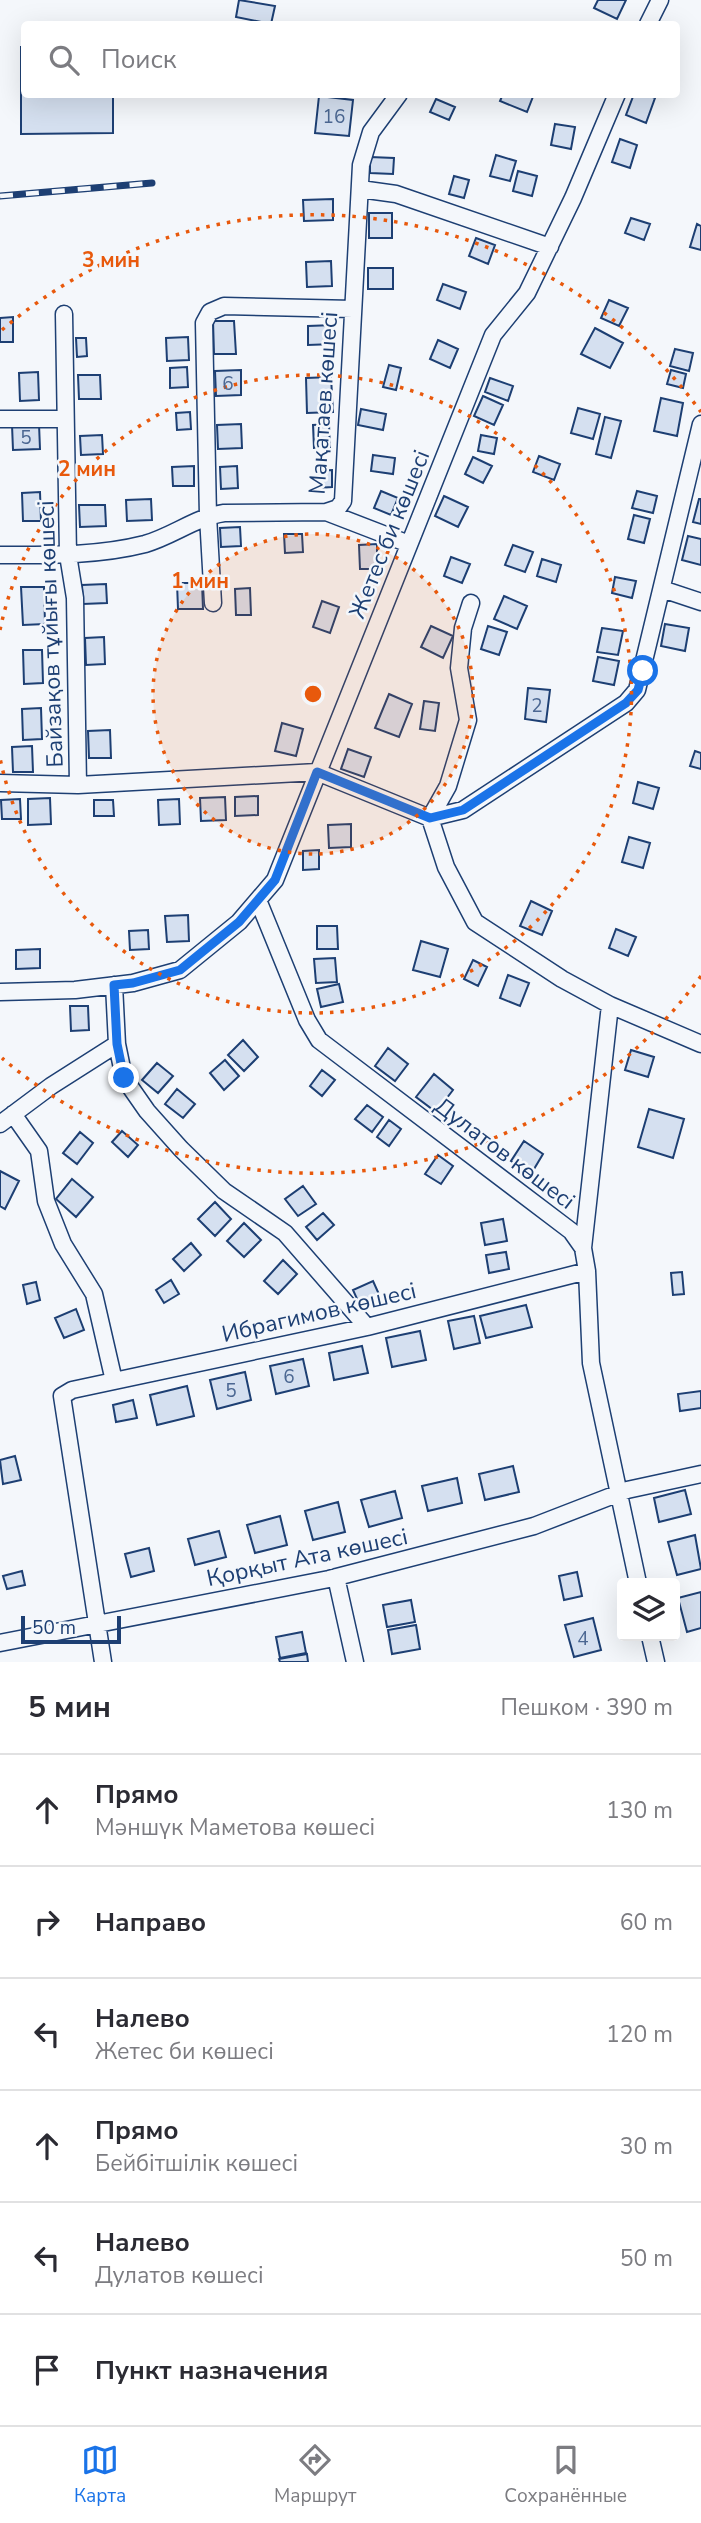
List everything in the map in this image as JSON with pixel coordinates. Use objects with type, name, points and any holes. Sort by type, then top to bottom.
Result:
[{"type":"street","points":[[650,21],[660,0]]},
{"type":"street","name":"Мақатаев көшесі","points":[[0,555],[68,555],[143,544],[176,533],[208,516],[224,513],[326,512],[338,508],[343,501],[361,165],[371,132],[396,98]]},
{"type":"street","name":"Жетес би көшесі","points":[[114,985],[133,983],[180,970],[239,922],[275,880],[493,335],[527,293],[573,198],[615,98]]},
{"type":"street","points":[[360,189],[396,194],[550,247]]},
{"type":"street","points":[[212,603],[204,323],[210,312],[224,306],[353,309]]},
{"type":"street","name":"Байзақов тұйығы көшесі","points":[[64,314],[68,555],[75,598],[78,785]]},
{"type":"street","points":[[0,419],[65,418]]},
{"type":"street","points":[[0,783],[78,785],[317,772],[430,818],[463,810],[626,703],[638,690],[701,424]]},
{"type":"street","points":[[326,512],[409,544]]},
{"type":"street","points":[[662,589],[701,602]]},
{"type":"street","points":[[471,603],[463,628],[459,668],[468,720],[448,786],[430,818],[446,867],[475,922],[562,979],[610,1005],[701,1044]]},
{"type":"street","name":"Дулатов көшесі","points":[[258,900],[307,1020],[319,1040],[571,1231],[583,1248]]},
{"type":"street","points":[[0,992],[75,990],[114,985],[117,1044],[124,1078],[147,1111],[224,1191],[285,1233],[367,1327]]},
{"type":"street","points":[[610,1005],[583,1248],[587,1270],[591,1363],[637,1578]]},
{"type":"street","points":[[0,1124],[51,1086],[117,1044]]},
{"type":"street","points":[[13,1114],[39,1151],[46,1201],[62,1244],[94,1294],[114,1381]]},
{"type":"street","name":"Ибрагимов көшесі","points":[[96,1624],[62,1396],[72,1390],[367,1327],[587,1270]]},
{"type":"street","name":"Қорқыт Ата көшесі","points":[[0,1643],[337,1577],[534,1527],[617,1494],[701,1474]]},
{"type":"street","points":[[337,1577],[355,1662]]},
{"type":"street","points":[[96,1624],[103,1662]]},
{"type":"street","points":[[651,1641],[656,1662]]},
{"type":"building","points":[[239,0],[275,6],[272,21],[236,17]]},
{"type":"building","points":[[598,0],[626,0],[617,19],[594,8]]},
{"type":"building","points":[[21,98],[113,98],[113,133],[21,134]]},
{"type":"building","points":[[319,98],[353,100],[349,136],[315,133]]},
{"type":"building","points":[[501,98],[532,98],[527,112],[500,101]]},
{"type":"building","points":[[632,98],[655,98],[646,123],[626,115]]},
{"type":"building","points":[[436,99],[455,107],[449,120],[430,112]]},
{"type":"building","points":[[555,124],[575,127],[571,149],[551,145]]},
{"type":"building","points":[[620,139],[637,145],[630,168],[612,162]]},
{"type":"building","points":[[496,155],[516,161],[510,181],[490,176]]},
{"type":"building","points":[[370,157],[394,158],[393,174],[370,173]]},
{"type":"building","points":[[518,171],[537,176],[532,196],[513,191]]},
{"type":"building","points":[[454,176],[469,180],[464,198],[449,194]]},
{"type":"building","points":[[333,199],[333,220],[304,221],[303,200]]},
{"type":"building","points":[[369,213],[392,213],[392,238],[369,238]]},
{"type":"building","points":[[631,218],[650,224],[644,240],[625,233]]},
{"type":"building","points":[[697,224],[701,226],[701,250],[690,247]]},
{"type":"building","points":[[476,238],[495,245],[488,264],[469,256]]},
{"type":"building","points":[[331,261],[332,286],[307,287],[306,262]]},
{"type":"building","points":[[368,268],[393,268],[393,289],[368,289]]},
{"type":"building","points":[[443,284],[466,292],[460,309],[437,300]]},
{"type":"building","points":[[609,300],[628,308],[619,326],[601,318]]},
{"type":"building","points":[[13,317],[13,342],[0,342],[0,318]]},
{"type":"building","points":[[213,321],[234,321],[236,354],[214,354]]},
{"type":"building","points":[[334,325],[334,344],[308,345],[308,326]]},
{"type":"building","points":[[595,328],[623,343],[610,368],[581,354]]},
{"type":"building","points":[[188,337],[189,360],[167,361],[166,338]]},
{"type":"building","points":[[76,338],[86,338],[87,356],[77,357]]},
{"type":"building","points":[[438,340],[458,349],[450,368],[430,359]]},
{"type":"building","points":[[675,349],[693,353],[689,371],[670,366]]},
{"type":"building","points":[[389,365],[401,368],[396,390],[383,387]]},
{"type":"building","points":[[187,367],[188,387],[170,388],[170,368]]},
{"type":"building","points":[[241,370],[241,395],[216,396],[215,371]]},
{"type":"building","points":[[671,370],[686,374],[683,388],[667,384]]},
{"type":"building","points":[[38,372],[39,400],[20,401],[19,373]]},
{"type":"building","points":[[78,375],[100,375],[101,399],[79,399]]},
{"type":"building","points":[[331,377],[333,412],[307,413],[306,378]]},
{"type":"building","points":[[490,378],[513,386],[508,401],[485,392]]},
{"type":"building","points":[[483,396],[503,405],[494,425],[474,416]]},
{"type":"building","points":[[661,398],[683,403],[677,436],[654,431]]},
{"type":"building","points":[[578,408],[600,414],[593,439],[571,433]]},
{"type":"building","points":[[361,409],[386,414],[383,430],[358,425]]},
{"type":"building","points":[[190,412],[191,429],[177,430],[176,413]]},
{"type":"building","points":[[605,417],[621,421],[611,458],[596,454]]},
{"type":"building","points":[[39,424],[40,449],[13,450],[12,425]]},
{"type":"building","points":[[241,424],[242,448],[218,449],[217,425]]},
{"type":"building","points":[[329,424],[330,448],[314,448],[313,425]]},
{"type":"building","points":[[102,435],[103,454],[81,455],[80,436]]},
{"type":"building","points":[[481,435],[497,438],[494,454],[478,451]]},
{"type":"building","points":[[373,455],[395,458],[393,474],[371,471]]},
{"type":"building","points":[[539,456],[560,464],[554,480],[533,472]]},
{"type":"building","points":[[473,457],[492,466],[483,483],[465,474]]},
{"type":"building","points":[[194,466],[194,486],[173,486],[172,467]]},
{"type":"building","points":[[237,466],[238,488],[221,489],[220,467]]},
{"type":"building","points":[[332,470],[332,487],[317,488],[316,471]]},
{"type":"building","points":[[381,491],[398,498],[391,515],[374,508]]},
{"type":"building","points":[[637,491],[657,496],[653,513],[632,508]]},
{"type":"building","points":[[40,492],[41,521],[23,521],[22,493]]},
{"type":"building","points":[[444,496],[468,507],[458,527],[435,516]]},
{"type":"building","points":[[151,499],[152,520],[127,521],[126,500]]},
{"type":"building","points":[[701,499],[701,524],[693,522]]},
{"type":"building","points":[[79,505],[105,505],[106,526],[80,527]]},
{"type":"building","points":[[634,515],[650,519],[644,543],[628,539]]},
{"type":"building","points":[[240,527],[241,546],[221,547],[220,528]]},
{"type":"building","points":[[284,534],[302,534],[303,552],[285,553]]},
{"type":"building","points":[[688,536],[701,539],[701,565],[682,560]]},
{"type":"building","points":[[377,544],[377,569],[360,569],[359,545]]},
{"type":"building","points":[[513,545],[533,552],[525,572],[505,565]]},
{"type":"building","points":[[451,557],[470,564],[462,583],[444,576]]},
{"type":"building","points":[[542,559],[561,565],[556,582],[537,576]]},
{"type":"building","points":[[615,577],[636,581],[632,598],[612,593]]},
{"type":"building","points":[[177,583],[202,583],[203,609],[178,609]]},
{"type":"building","points":[[106,584],[107,603],[83,604],[82,585]]},
{"type":"building","points":[[21,587],[44,587],[45,624],[23,625]]},
{"type":"building","points":[[250,588],[251,615],[236,615],[235,589]]},
{"type":"building","points":[[504,596],[527,606],[517,629],[494,619]]},
{"type":"building","points":[[322,601],[339,607],[330,633],[313,627]]},
{"type":"building","points":[[665,624],[689,628],[685,651],[661,646]]},
{"type":"building","points":[[431,626],[453,636],[443,658],[421,647]]},
{"type":"building","points":[[488,626],[507,632],[499,655],[481,649]]},
{"type":"building","points":[[602,628],[623,631],[618,655],[597,652]]},
{"type":"building","points":[[104,637],[105,664],[86,665],[85,638]]},
{"type":"building","points":[[23,650],[42,650],[43,683],[24,684]]},
{"type":"building","points":[[598,657],[619,661],[614,685],[593,681]]},
{"type":"building","points":[[528,688],[550,690],[546,722],[525,719]]},
{"type":"building","points":[[389,694],[412,704],[399,737],[375,728]]},
{"type":"building","points":[[424,701],[439,703],[435,731],[420,729]]},
{"type":"building","points":[[41,708],[42,739],[23,740],[22,709]]},
{"type":"building","points":[[282,723],[303,729],[296,756],[275,751]]},
{"type":"building","points":[[110,730],[111,758],[89,758],[88,731]]},
{"type":"building","points":[[32,746],[33,772],[13,772],[12,747]]},
{"type":"building","points":[[348,749],[371,757],[364,777],[341,769]]},
{"type":"building","points":[[695,751],[701,753],[701,769],[690,766]]},
{"type":"building","points":[[638,782],[659,788],[653,809],[633,803]]},
{"type":"building","points":[[258,796],[258,815],[235,816],[235,797]]},
{"type":"building","points":[[225,797],[226,820],[201,821],[200,798]]},
{"type":"building","points":[[50,798],[51,824],[28,825],[28,799]]},
{"type":"building","points":[[20,799],[21,819],[2,819],[1,800]]},
{"type":"building","points":[[179,799],[180,824],[159,825],[158,800]]},
{"type":"building","points":[[94,800],[113,800],[114,816],[94,816]]},
{"type":"building","points":[[351,824],[351,847],[329,848],[328,825]]},
{"type":"building","points":[[629,837],[650,843],[643,868],[622,862]]},
{"type":"building","points":[[319,850],[319,869],[303,870],[303,851]]},
{"type":"building","points":[[531,901],[552,911],[542,935],[520,926]]},
{"type":"building","points":[[188,915],[189,941],[167,942],[165,916]]},
{"type":"building","points":[[317,926],[337,926],[338,949],[317,949]]},
{"type":"building","points":[[616,929],[636,937],[628,956],[609,948]]},
{"type":"building","points":[[148,930],[149,949],[130,950],[129,931]]},
{"type":"building","points":[[421,941],[448,949],[440,977],[413,970]]},
{"type":"building","points":[[40,949],[40,968],[16,969],[16,950]]},
{"type":"building","points":[[335,958],[337,982],[316,983],[314,959]]},
{"type":"building","points":[[473,960],[487,967],[478,986],[464,979]]},
{"type":"building","points":[[508,975],[529,983],[520,1006],[500,998]]},
{"type":"building","points":[[339,984],[343,1002],[321,1007],[317,989]]},
{"type":"building","points":[[70,1006],[88,1006],[89,1030],[71,1031]]},
{"type":"building","points":[[243,1040],[258,1057],[244,1071],[228,1055]]},
{"type":"building","points":[[388,1048],[408,1064],[395,1081],[375,1066]]},
{"type":"building","points":[[631,1050],[654,1057],[648,1077],[625,1070]]},
{"type":"building","points":[[225,1060],[239,1076],[224,1090],[210,1073]]},
{"type":"building","points":[[157,1063],[173,1076],[158,1093],[142,1080]]},
{"type":"building","points":[[322,1070],[335,1080],[322,1096],[310,1086]]},
{"type":"building","points":[[434,1074],[453,1090],[436,1112],[416,1097]]},
{"type":"building","points":[[177,1089],[195,1104],[183,1118],[165,1104]]},
{"type":"building","points":[[367,1105],[383,1117],[372,1132],[355,1119]]},
{"type":"building","points":[[649,1109],[684,1119],[673,1158],[638,1147]]},
{"type":"building","points":[[389,1120],[401,1129],[389,1146],[377,1137]]},
{"type":"building","points":[[122,1131],[138,1145],[128,1157],[112,1142]]},
{"type":"building","points":[[80,1132],[93,1143],[77,1164],[63,1153]]},
{"type":"building","points":[[524,1141],[543,1154],[531,1174],[511,1161]]},
{"type":"building","points":[[438,1155],[453,1166],[441,1184],[425,1174]]},
{"type":"building","points":[[0,1171],[19,1181],[5,1209],[0,1206]]},
{"type":"building","points":[[72,1179],[93,1197],[76,1217],[56,1199]]},
{"type":"building","points":[[303,1186],[316,1204],[298,1216],[285,1199]]},
{"type":"building","points":[[215,1202],[231,1219],[215,1236],[198,1219]]},
{"type":"building","points":[[323,1213],[334,1225],[317,1240],[306,1227]]},
{"type":"building","points":[[503,1219],[507,1241],[485,1245],[481,1223]]},
{"type":"building","points":[[244,1223],[261,1240],[244,1257],[227,1241]]},
{"type":"building","points":[[191,1243],[201,1255],[184,1271],[173,1259]]},
{"type":"building","points":[[506,1252],[509,1269],[489,1273],[486,1255]]},
{"type":"building","points":[[283,1260],[297,1274],[278,1294],[264,1281]]},
{"type":"building","points":[[682,1272],[684,1294],[673,1295],[671,1273]]},
{"type":"building","points":[[171,1280],[179,1294],[164,1303],[156,1290]]},
{"type":"building","points":[[373,1281],[382,1301],[362,1310],[353,1290]]},
{"type":"building","points":[[36,1282],[40,1300],[27,1304],[23,1285]]},
{"type":"building","points":[[526,1305],[532,1327],[486,1338],[480,1316]]},
{"type":"building","points":[[76,1309],[84,1330],[64,1338],[55,1318]]},
{"type":"building","points":[[474,1316],[480,1343],[454,1349],[448,1321]]},
{"type":"building","points":[[420,1331],[426,1360],[392,1367],[386,1338]]},
{"type":"building","points":[[362,1346],[368,1373],[334,1380],[329,1353]]},
{"type":"building","points":[[303,1359],[309,1386],[276,1394],[270,1366]]},
{"type":"building","points":[[245,1372],[251,1400],[217,1409],[210,1380]]},
{"type":"building","points":[[187,1386],[194,1416],[157,1425],[150,1395]]},
{"type":"building","points":[[701,1391],[701,1408],[680,1411],[678,1394]]},
{"type":"building","points":[[133,1400],[137,1418],[116,1422],[113,1405]]},
{"type":"building","points":[[15,1456],[21,1480],[3,1484],[0,1460]]},
{"type":"building","points":[[513,1466],[519,1492],[485,1500],[479,1474]]},
{"type":"building","points":[[457,1478],[462,1503],[428,1511],[422,1486]]},
{"type":"building","points":[[685,1490],[691,1514],[659,1522],[654,1498]]},
{"type":"building","points":[[395,1491],[402,1518],[369,1527],[361,1500]]},
{"type":"building","points":[[338,1502],[345,1532],[313,1540],[305,1511]]},
{"type":"building","points":[[280,1516],[287,1545],[255,1553],[247,1525]]},
{"type":"building","points":[[219,1531],[226,1557],[195,1565],[188,1539]]},
{"type":"building","points":[[695,1535],[701,1569],[677,1575],[668,1542]]},
{"type":"building","points":[[149,1548],[154,1571],[131,1577],[125,1554]]},
{"type":"building","points":[[22,1571],[25,1585],[7,1589],[3,1576]]},
{"type":"building","points":[[577,1572],[582,1596],[564,1600],[559,1576]]},
{"type":"building","points":[[701,1592],[701,1628],[687,1632],[680,1597]]},
{"type":"building","points":[[411,1600],[415,1622],[387,1627],[383,1605]]},
{"type":"building","points":[[593,1618],[601,1650],[574,1657],[565,1625]]},
{"type":"building","points":[[416,1625],[420,1649],[392,1654],[388,1630]]},
{"type":"building","points":[[302,1632],[306,1653],[280,1658],[276,1637]]},
{"type":"building","points":[[307,1654],[308,1662],[280,1662],[279,1659]]},
{"type":"railway","points":[[0,196],[152,183]]},
{"type":"route","points":[[124,1078],[117,1044],[114,985],[133,983],[180,970],[239,922],[275,880],[317,772],[430,818],[463,810],[626,703],[638,690],[643,671]]}]
